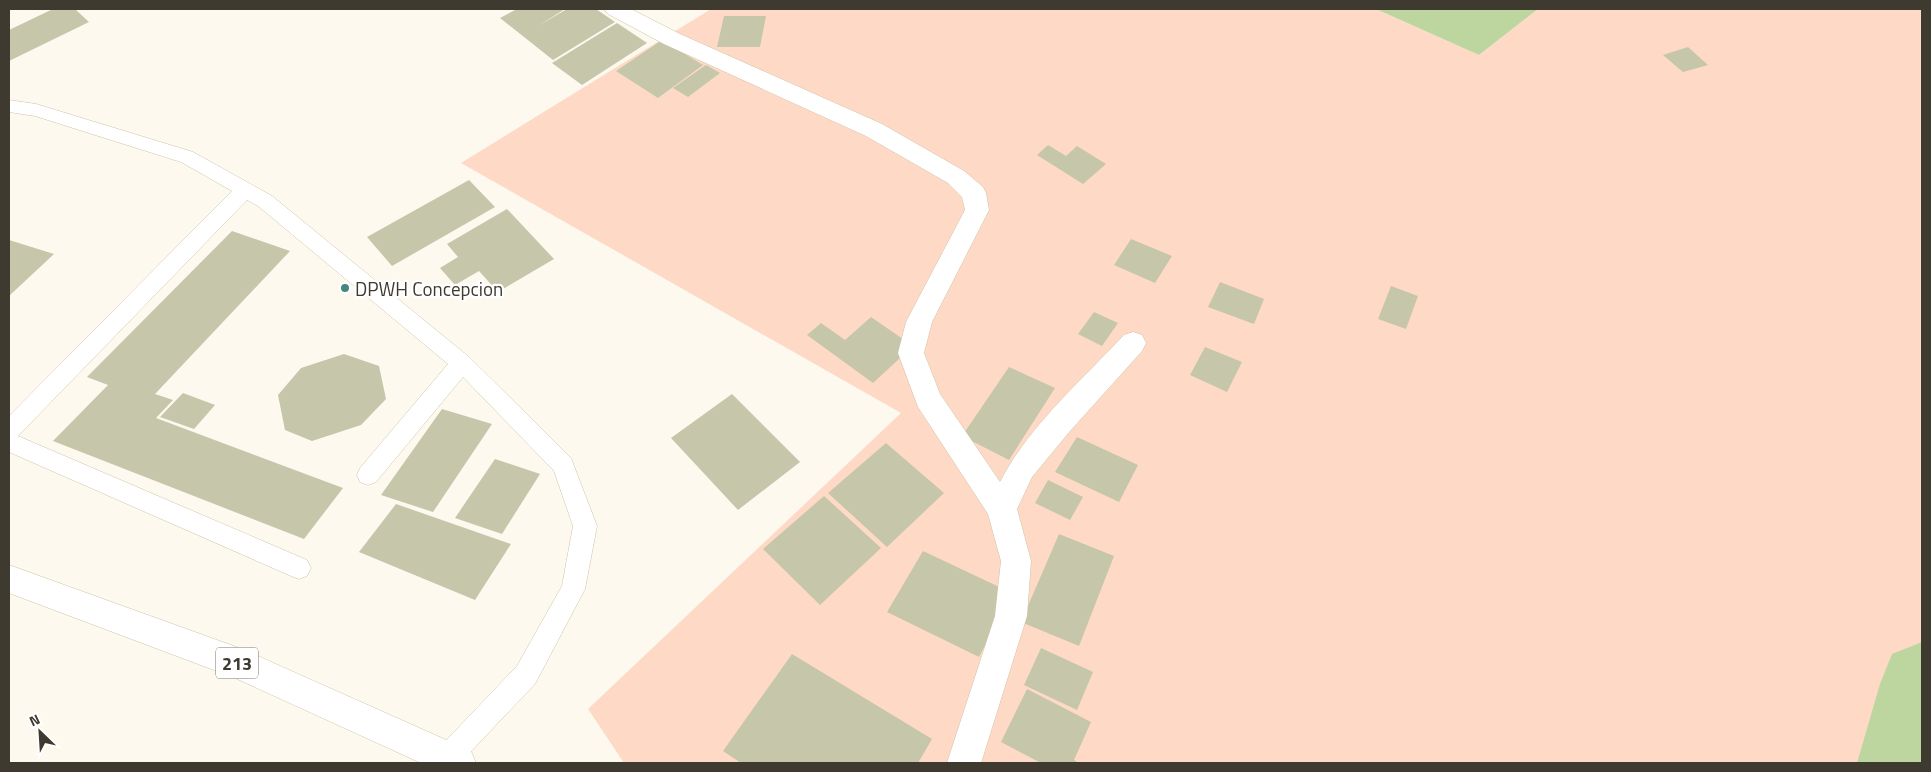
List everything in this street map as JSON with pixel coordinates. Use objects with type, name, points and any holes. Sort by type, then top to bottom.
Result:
[{"type":"street","points":[[615,9],[672,40],[874,130],[956,177],[974,193],[977,210],[919,322],[911,353],[928,399],[1002,509],[1016,561],[1011,616],[964,763]]},
{"type":"street","points":[[1002,509],[1022,468],[1060,422],[1133,343]]},
{"type":"street","name":"213","points":[[9,579],[242,665],[453,761]]},
{"type":"lane","points":[[9,106],[36,110],[187,157],[265,201],[462,363],[563,465],[585,526],[573,589],[526,675],[453,761]]},
{"type":"lane","points":[[9,430],[245,190]]},
{"type":"lane","points":[[368,474],[462,363]]},
{"type":"lane","points":[[9,442],[299,568]]},
{"type":"shaded area","points":[[711,9],[1376,9],[1479,55],[1538,9],[1922,9],[1922,763],[624,763],[588,709],[901,413],[461,163]]},
{"type":"shaded area","points":[[1376,9],[1538,9],[1479,55]]},
{"type":"building","points":[[53,9],[75,9],[89,22],[9,61],[9,30]]},
{"type":"building","points":[[517,9],[565,9],[538,26],[567,9],[596,9],[615,22],[553,60],[500,18]]},
{"type":"building","points":[[724,16],[766,16],[760,47],[717,47]]},
{"type":"building","points":[[617,23],[647,43],[582,85],[552,63]]},
{"type":"building","points":[[662,40],[703,65],[658,98],[616,71]]},
{"type":"building","points":[[1688,47],[1708,65],[1683,72],[1663,55]]},
{"type":"building","points":[[706,65],[720,73],[688,97],[673,88]]},
{"type":"building","points":[[1048,145],[1066,156],[1077,146],[1106,164],[1083,184],[1037,155]]},
{"type":"building","points":[[469,180],[495,207],[392,266],[367,237]]},
{"type":"building","points":[[507,209],[554,259],[498,292],[479,271],[455,285],[440,268],[458,257],[447,244]]},
{"type":"building","points":[[232,231],[290,251],[155,394],[173,400],[156,418],[343,488],[304,539],[53,441],[108,385],[87,377]]},
{"type":"building","points":[[1131,239],[1172,256],[1155,283],[1114,265]]},
{"type":"building","points":[[9,240],[54,254],[9,296]]},
{"type":"building","points":[[1220,282],[1264,299],[1254,324],[1208,307]]},
{"type":"building","points":[[1391,286],[1418,296],[1406,329],[1378,319]]},
{"type":"building","points":[[1094,312],[1118,323],[1102,346],[1078,334]]},
{"type":"building","points":[[871,317],[913,346],[873,383],[807,335],[821,323],[845,340]]},
{"type":"building","points":[[1205,347],[1242,362],[1227,392],[1190,375]]},
{"type":"building","points":[[344,354],[379,366],[386,399],[361,425],[312,441],[285,430],[278,395],[301,368]]},
{"type":"building","points":[[1009,367],[1055,388],[1009,460],[962,436]]},
{"type":"building","points":[[183,393],[215,405],[194,429],[160,417]]},
{"type":"building","points":[[732,394],[800,462],[738,510],[671,438]]},
{"type":"building","points":[[442,409],[492,424],[433,512],[381,495]]},
{"type":"building","points":[[1077,437],[1138,465],[1119,502],[1055,472]]},
{"type":"building","points":[[886,443],[944,493],[887,547],[828,493]]},
{"type":"building","points":[[495,459],[540,474],[502,534],[455,518]]},
{"type":"building","points":[[1048,480],[1083,497],[1070,520],[1035,503]]},
{"type":"building","points":[[824,496],[881,548],[820,605],[763,549]]},
{"type":"building","points":[[396,504],[511,544],[475,600],[359,552]]},
{"type":"building","points":[[1059,534],[1114,556],[1079,646],[1021,622]]},
{"type":"building","points":[[923,551],[1012,593],[979,657],[887,612]]},
{"type":"building","points":[[1041,648],[1093,672],[1077,710],[1024,685]]},
{"type":"building","points":[[792,654],[932,739],[918,763],[741,763],[723,751]]},
{"type":"building","points":[[1027,689],[1091,722],[1074,760],[1079,763],[1041,763],[1001,742]]},
{"type":"waterway","points":[[1901,763],[1922,684]]},
{"type":"place","name":"DPWH Concepcion","points":[[345,288]]}]
